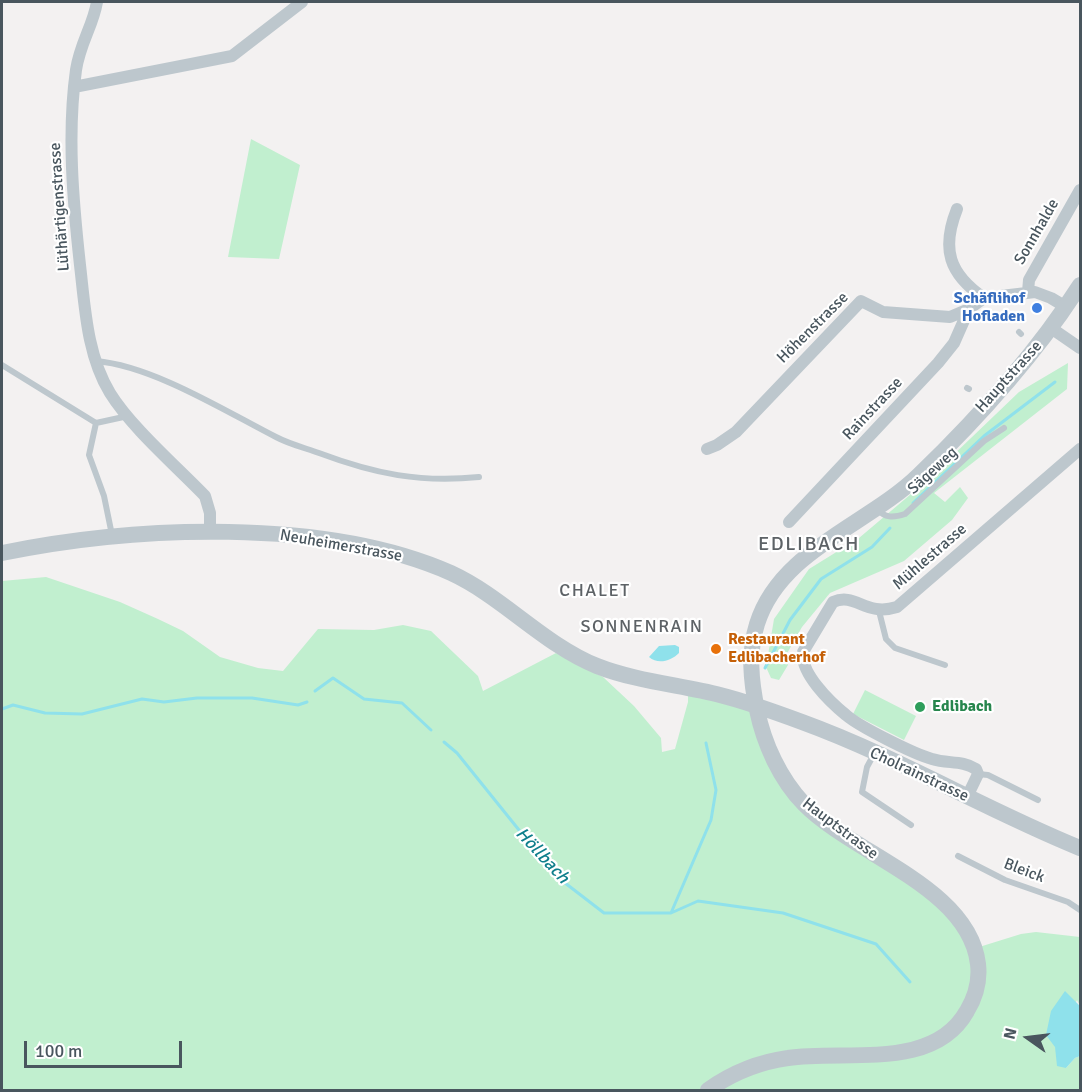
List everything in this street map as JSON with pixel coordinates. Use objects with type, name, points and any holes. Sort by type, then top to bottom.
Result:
[{"type":"street","name":"Lüthärtigenstrasse","points":[[97,2],[94,17],[82,40],[74,87],[71,137],[76,220],[87,330],[96,361],[110,394],[128,416],[205,496],[210,513],[210,532]]},
{"type":"street","points":[[74,87],[232,56],[302,2]]},
{"type":"street","name":"Sonnhalde","points":[[1028,292],[1029,280],[1080,190]]},
{"type":"street","points":[[957,209],[950,232],[953,268],[967,286],[984,298]]},
{"type":"street","name":"Hauptstrasse","points":[[708,1090],[735,1073],[788,1058],[891,1053],[931,1044],[963,1019],[974,1000],[979,974],[976,949],[963,923],[947,906],[847,838],[803,803],[782,774],[760,726],[751,674],[752,646],[760,617],[772,594],[800,561],[918,477],[1020,366],[1052,328],[1080,285]]},
{"type":"street","name":"Höhenstrasse","points":[[707,449],[736,432],[856,304],[861,302],[883,312],[950,317],[969,309],[984,298],[1028,292],[1042,293],[1066,307]]},
{"type":"street","name":"Rainstrasse","points":[[789,522],[938,363],[954,343],[969,309]]},
{"type":"street","points":[[1052,328],[1080,348]]},
{"type":"street","name":"Mühlestrasse","points":[[879,611],[904,602],[1080,449]]},
{"type":"street","name":"Neuheimerstrasse","points":[[2,552],[58,542],[112,536],[210,532],[318,540],[373,549],[423,562],[479,589],[576,655],[596,665],[756,706]]},
{"type":"street","points":[[879,611],[848,599],[833,602],[803,652],[802,659],[807,670],[843,712],[853,720],[922,755],[942,761],[962,762],[976,769],[978,774],[967,797]]},
{"type":"street","name":"Cholrainstrasse","points":[[756,706],[805,723],[874,753],[1080,848]]},
{"type":"lane","points":[[96,361],[110,362],[176,386],[279,439],[374,472],[427,479],[479,477]]},
{"type":"lane","points":[[2,365],[96,423],[128,416]]},
{"type":"lane","points":[[96,423],[89,455],[104,496],[112,536]]},
{"type":"lane","name":"Sägeweg","points":[[877,508],[882,514],[893,517],[905,514],[984,441],[1004,428]]},
{"type":"lane","points":[[879,611],[886,639],[895,648],[945,665]]},
{"type":"lane","points":[[874,753],[867,767],[862,792],[911,825]]},
{"type":"lane","points":[[978,774],[988,775],[1038,800]]},
{"type":"lane","name":"Bleick","points":[[958,856],[1005,880],[1068,902],[1080,910]]},
{"type":"green space","points":[[251,139],[300,165],[279,259],[228,257]]},
{"type":"green space","points":[[1068,363],[1067,389],[934,493],[945,502],[960,487],[968,498],[952,520],[904,561],[830,593],[802,627],[785,657],[788,665],[779,680],[771,678],[766,667],[774,619],[809,569],[859,538],[924,483],[1019,392]]},
{"type":"green space","points":[[46,577],[120,602],[183,631],[220,657],[258,668],[283,671],[318,629],[374,630],[403,625],[431,631],[478,676],[483,691],[556,653],[603,677],[634,706],[661,738],[662,752],[675,749],[688,702],[688,688],[756,706],[793,791],[929,891],[976,948],[1021,934],[1036,932],[1080,937],[1080,1006],[1077,1000],[1055,1047],[1066,1068],[1080,1056],[1080,1090],[2,1090],[2,581]]},
{"type":"green space","points":[[865,690],[916,716],[904,740],[853,714]]},
{"type":"water","points":[[659,646],[679,647],[679,653],[672,658],[656,661],[649,657]]},
{"type":"water","points":[[1065,991],[1080,1006],[1080,1056],[1066,1068],[1057,1066],[1055,1047],[1046,1035],[1051,1011]]},
{"type":"waterway","points":[[913,503],[984,436],[1055,382]]},
{"type":"waterway","points":[[765,668],[790,620],[821,579],[872,547],[890,528]]},
{"type":"waterway","name":"Höllbach","points":[[315,691],[333,678],[364,699],[402,703],[431,730]]},
{"type":"waterway","name":"Höllbach","points":[[2,709],[13,705],[45,713],[82,714],[142,699],[164,702],[197,698],[252,698],[298,705],[307,702]]},
{"type":"waterway","name":"Höllbach","points":[[444,742],[457,753],[556,876],[604,913],[671,913],[711,820],[716,790],[706,743]]},
{"type":"waterway","points":[[671,913],[698,901],[783,913],[876,944],[910,982]]},
{"type":"place","name":"Schäflihof Hofladen","points":[[1037,308]]},
{"type":"place","name":"Restaurant Edlibacherhof","points":[[716,649]]},
{"type":"place","name":"Edlibach","points":[[920,707]]},
{"type":"district","name":"EDLIBACH","points":[[809,545]]},
{"type":"district","name":"CHALET","points":[[595,591]]},
{"type":"district","name":"SONNENRAIN","points":[[642,627]]}]
